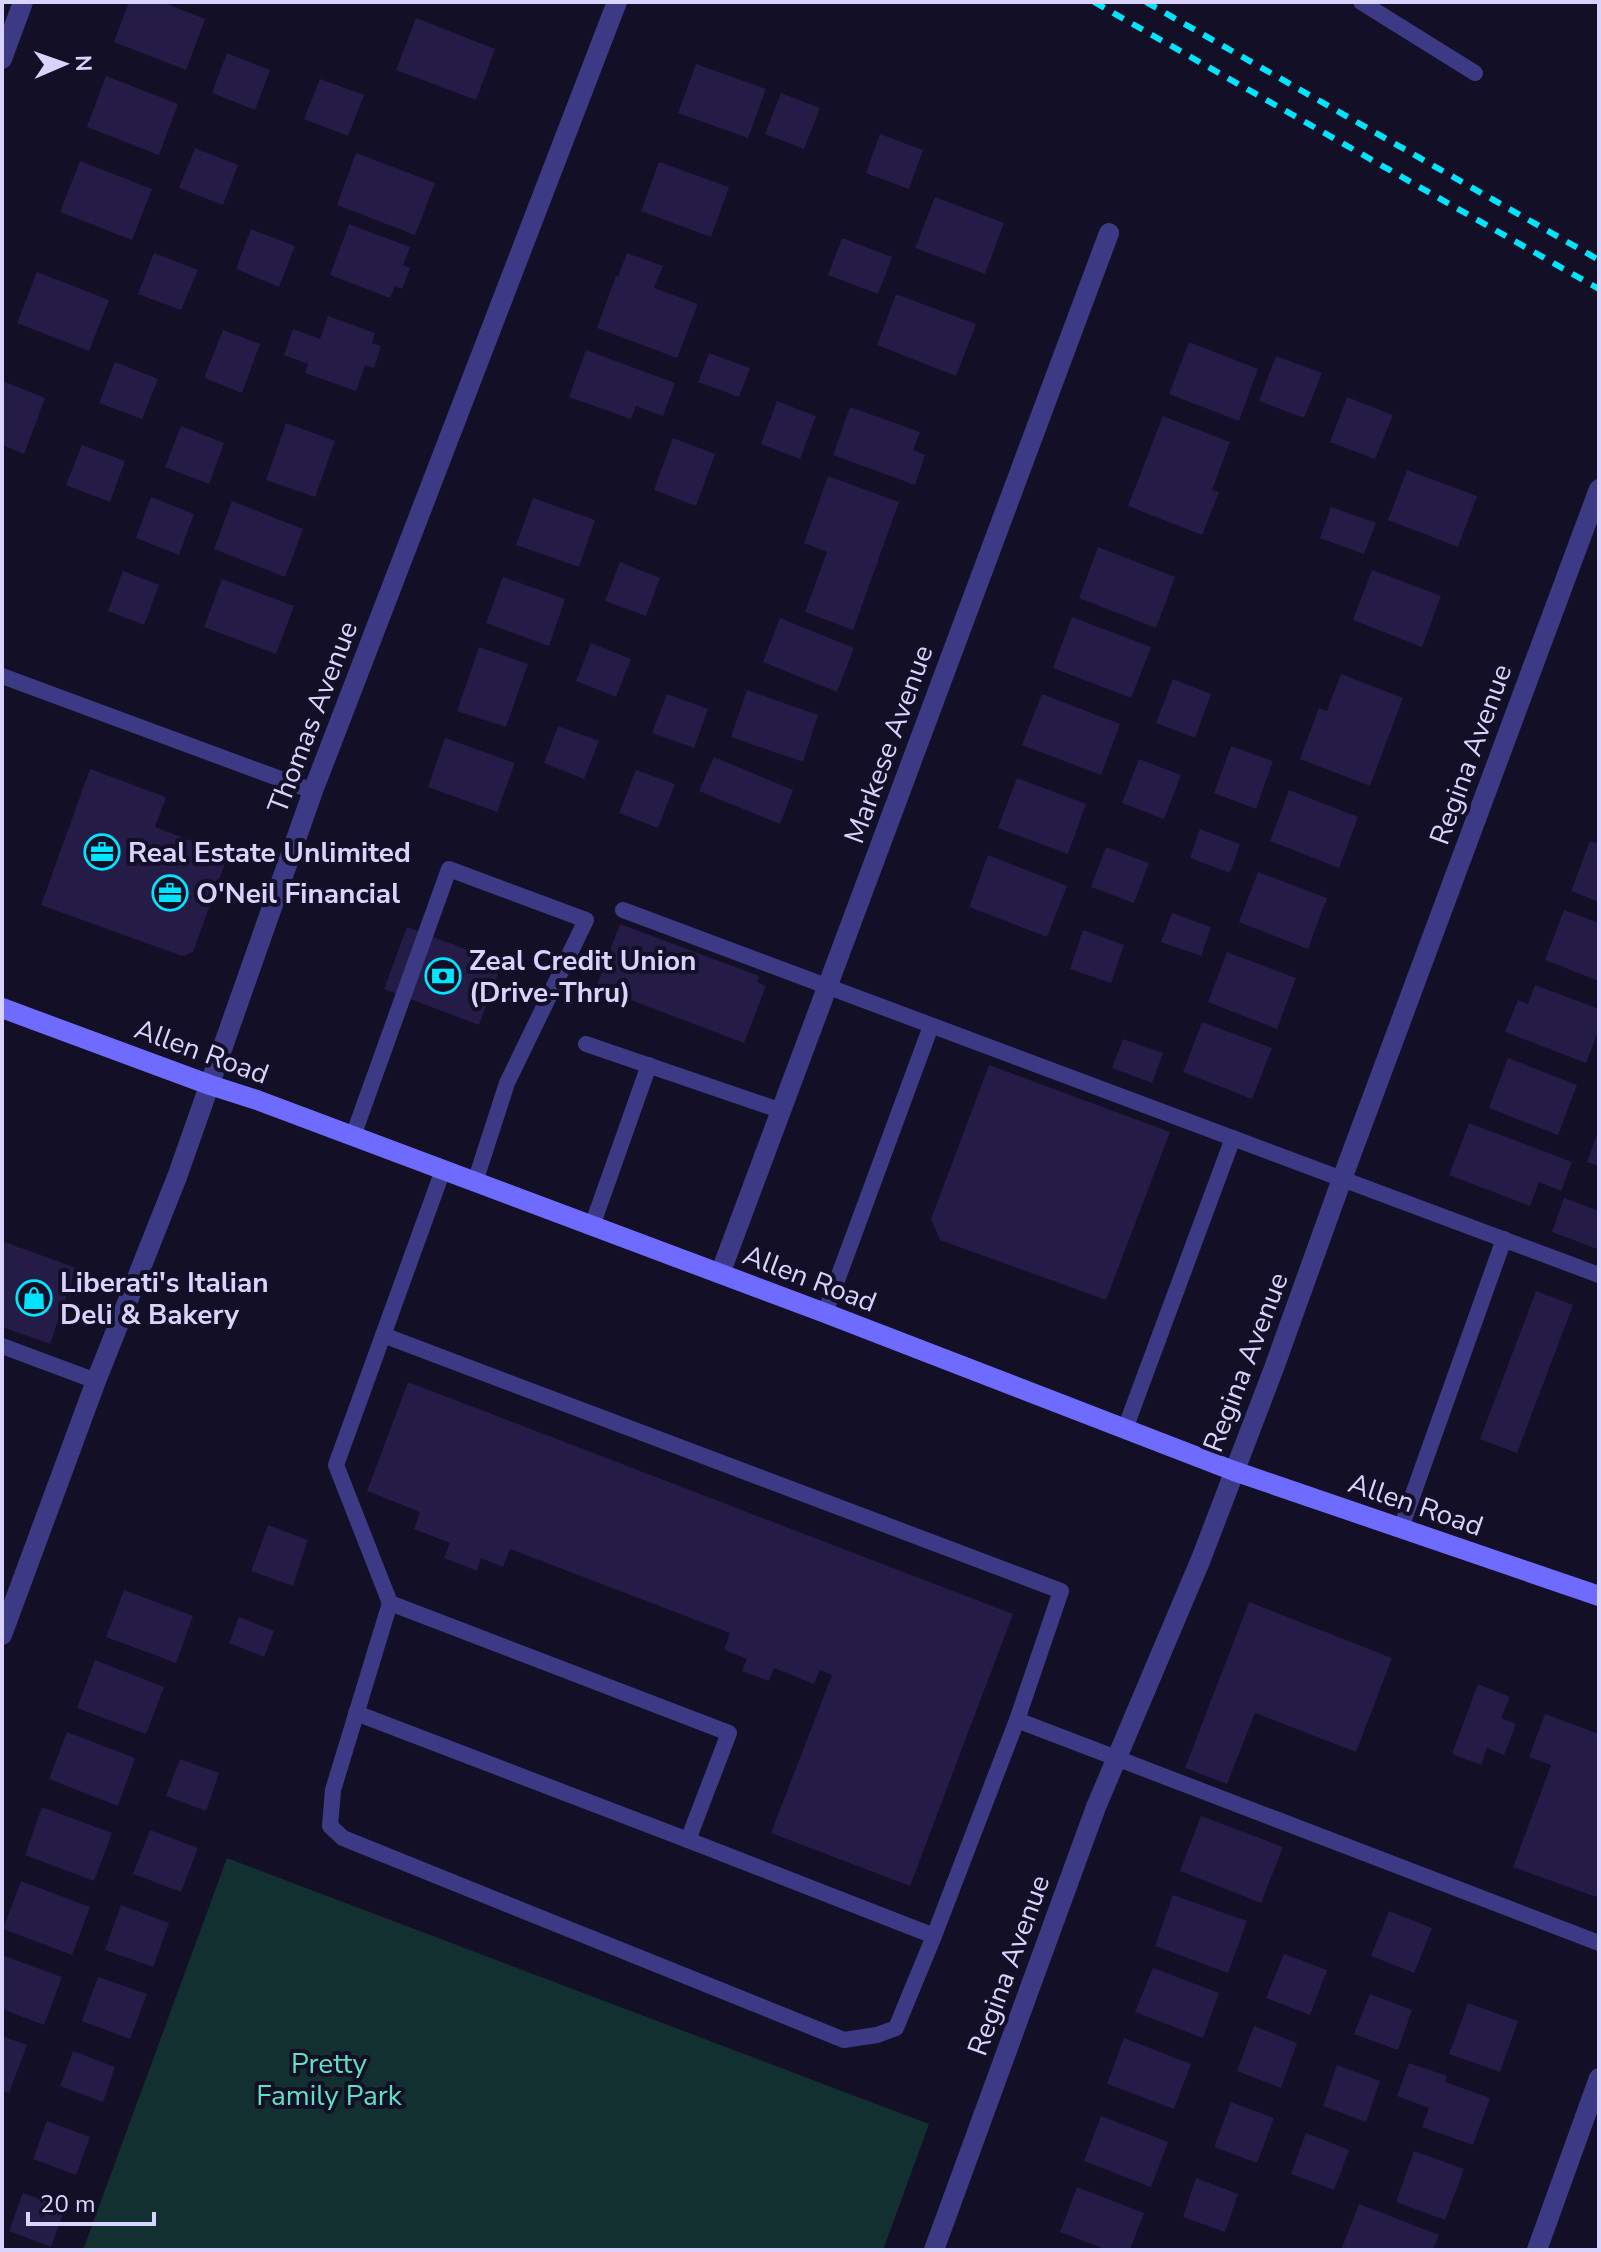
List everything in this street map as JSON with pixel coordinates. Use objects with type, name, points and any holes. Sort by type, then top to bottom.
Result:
[{"type":"main road","name":"Allen Road","points":[[2,1008],[825,1313],[1234,1471],[1599,1596]]},
{"type":"street","points":[[2,59],[23,2]]},
{"type":"street","name":"Thomas Avenue","points":[[2,1635],[96,1381],[177,1177],[313,791],[617,2]]},
{"type":"street","name":"Markese Avenue","points":[[720,1274],[1109,233]]},
{"type":"street","name":"Regina Avenue","points":[[934,2250],[1096,1807],[1201,1559],[1279,1354],[1599,489]]},
{"type":"street","points":[[1537,2250],[1599,2078]]},
{"type":"lane","points":[[1361,2],[1475,73]]},
{"type":"lane","points":[[2,676],[313,791]]},
{"type":"lane","points":[[353,1136],[449,869],[586,920],[507,1083],[475,1182]]},
{"type":"lane","points":[[623,910],[1599,1275]]},
{"type":"lane","points":[[825,1313],[931,1026]]},
{"type":"lane","points":[[586,1044],[782,1111]]},
{"type":"lane","points":[[592,1226],[649,1065]]},
{"type":"lane","points":[[1125,1429],[1233,1138]]},
{"type":"lane","points":[[383,1335],[1061,1591],[1017,1720],[896,2028],[877,2035],[844,2040],[343,1838],[330,1826],[333,1790],[390,1603],[336,1465],[383,1335],[443,1170]]},
{"type":"lane","points":[[1401,1528],[1504,1239]]},
{"type":"lane","points":[[2,1346],[96,1381]]},
{"type":"lane","points":[[390,1603],[729,1733],[688,1840]]},
{"type":"lane","points":[[356,1713],[934,1936]]},
{"type":"lane","points":[[1017,1720],[1599,1943]]},
{"type":"green space","name":"Pretty Family Park","points":[[227,1858],[929,2124],[883,2250],[83,2250]]},
{"type":"building","points":[[129,2],[162,2],[205,19],[186,70],[114,42]]},
{"type":"building","points":[[416,18],[495,49],[476,100],[396,70]]},
{"type":"building","points":[[227,53],[270,70],[255,110],[212,93]]},
{"type":"building","points":[[696,64],[766,89],[748,138],[678,113]]},
{"type":"building","points":[[106,76],[178,104],[159,155],[87,127]]},
{"type":"building","points":[[320,79],[364,95],[348,136],[304,119]]},
{"type":"building","points":[[781,93],[820,108],[804,149],[765,134]]},
{"type":"building","points":[[880,134],[923,150],[909,189],[866,173]]},
{"type":"building","points":[[195,148],[238,165],[223,205],[179,188]]},
{"type":"building","points":[[356,153],[435,183],[415,235],[337,205]]},
{"type":"building","points":[[80,161],[152,189],[132,240],[60,212]]},
{"type":"building","points":[[659,162],[729,187],[711,237],[641,211]]},
{"type":"building","points":[[935,197],[1004,223],[985,274],[915,248]]},
{"type":"building","points":[[349,224],[410,247],[403,265],[410,268],[402,289],[395,286],[390,298],[330,275]]},
{"type":"building","points":[[251,229],[295,246],[279,287],[236,269]]},
{"type":"building","points":[[842,238],[892,257],[878,294],[828,275]]},
{"type":"building","points":[[154,253],[198,270],[181,310],[138,294]]},
{"type":"building","points":[[627,253],[663,266],[654,288],[698,304],[677,358],[597,328]]},
{"type":"building","points":[[37,272],[109,300],[89,351],[17,323]]},
{"type":"building","points":[[896,294],[976,324],[956,376],[877,345]]},
{"type":"building","points":[[328,316],[375,333],[372,343],[381,346],[374,368],[365,365],[356,391],[305,373],[308,364],[284,355],[293,329],[320,339]]},
{"type":"building","points":[[223,330],[260,344],[242,393],[204,378]]},
{"type":"building","points":[[1189,342],[1258,369],[1239,421],[1169,394]]},
{"type":"building","points":[[586,350],[675,383],[663,416],[636,406],[631,419],[569,397]]},
{"type":"building","points":[[709,353],[750,368],[739,397],[698,382]]},
{"type":"building","points":[[1276,356],[1322,373],[1304,418],[1259,401]]},
{"type":"building","points":[[115,362],[158,379],[142,419],[99,403]]},
{"type":"building","points":[[2,381],[45,398],[24,454],[2,445]]},
{"type":"building","points":[[1347,397],[1393,415],[1375,459],[1330,442]]},
{"type":"building","points":[[777,401],[816,416],[800,459],[761,444]]},
{"type":"building","points":[[850,407],[920,432],[913,450],[925,455],[915,485],[833,455]]},
{"type":"building","points":[[1163,416],[1230,442],[1212,490],[1219,492],[1202,535],[1128,506]]},
{"type":"building","points":[[286,423],[335,441],[315,497],[266,480]]},
{"type":"building","points":[[181,426],[224,443],[209,484],[165,467]]},
{"type":"building","points":[[673,438],[715,454],[696,506],[654,490]]},
{"type":"building","points":[[82,445],[125,461],[110,502],[66,485]]},
{"type":"building","points":[[1407,470],[1477,496],[1458,547],[1388,520]]},
{"type":"building","points":[[828,476],[899,502],[853,630],[805,612],[827,552],[804,543]]},
{"type":"building","points":[[151,497],[194,514],[179,555],[136,538]]},
{"type":"building","points":[[533,498],[595,520],[579,567],[516,545]]},
{"type":"building","points":[[232,501],[303,529],[285,577],[214,549]]},
{"type":"building","points":[[1331,507],[1376,523],[1364,554],[1320,538]]},
{"type":"building","points":[[1098,547],[1175,577],[1156,628],[1079,598]]},
{"type":"building","points":[[620,562],[660,578],[646,616],[605,601]]},
{"type":"building","points":[[1372,570],[1441,596],[1422,647],[1353,620]]},
{"type":"building","points":[[123,571],[159,585],[144,625],[108,611]]},
{"type":"building","points":[[503,577],[565,599],[549,646],[486,623]]},
{"type":"building","points":[[222,579],[294,606],[276,654],[204,627]]},
{"type":"building","points":[[1072,617],[1151,647],[1131,698],[1053,668]]},
{"type":"building","points":[[780,618],[854,648],[837,692],[763,662]]},
{"type":"building","points":[[591,643],[631,659],[616,697],[576,681]]},
{"type":"building","points":[[479,647],[528,664],[506,727],[457,711]]},
{"type":"building","points":[[1341,674],[1403,698],[1370,786],[1300,759],[1319,708],[1327,711]]},
{"type":"building","points":[[1173,679],[1211,694],[1195,738],[1156,723]]},
{"type":"building","points":[[747,690],[818,715],[803,762],[731,737]]},
{"type":"building","points":[[667,694],[708,709],[694,748],[652,733]]},
{"type":"building","points":[[1042,694],[1120,724],[1101,775],[1022,745]]},
{"type":"building","points":[[558,726],[599,741],[584,779],[544,763]]},
{"type":"building","points":[[445,738],[515,763],[497,812],[428,787]]},
{"type":"building","points":[[1231,746],[1273,761],[1256,809],[1214,793]]},
{"type":"building","points":[[714,757],[793,790],[780,824],[699,791]]},
{"type":"building","points":[[1139,759],[1181,775],[1164,819],[1122,803]]},
{"type":"building","points":[[90,769],[166,797],[155,827],[228,855],[193,952],[182,956],[41,905]]},
{"type":"building","points":[[636,770],[675,784],[658,828],[619,813]]},
{"type":"building","points":[[1017,778],[1086,804],[1068,854],[998,828]]},
{"type":"building","points":[[1289,790],[1358,817],[1339,868],[1270,841]]},
{"type":"building","points":[[1200,829],[1240,844],[1230,873],[1190,858]]},
{"type":"building","points":[[1590,841],[1599,844],[1599,902],[1571,891]]},
{"type":"building","points":[[1106,847],[1149,863],[1134,903],[1091,887]]},
{"type":"building","points":[[988,855],[1067,886],[1047,937],[969,907]]},
{"type":"building","points":[[1258,872],[1327,898],[1308,949],[1239,922]]},
{"type":"building","points":[[1564,910],[1599,923],[1599,981],[1545,960]]},
{"type":"building","points":[[1172,913],[1211,927],[1201,956],[1161,942]]},
{"type":"building","points":[[620,924],[759,976],[757,982],[766,986],[744,1043],[596,987]]},
{"type":"building","name":"Zeal Credit Union (Drive-Thru)","points":[[407,927],[502,963],[479,1025],[384,989]]},
{"type":"building","points":[[1083,930],[1124,945],[1111,983],[1070,969]]},
{"type":"building","points":[[1227,952],[1296,978],[1277,1029],[1208,1002]]},
{"type":"building","points":[[1535,985],[1599,1009],[1599,1029],[1586,1063],[1505,1032],[1518,1000],[1528,1004]]},
{"type":"building","points":[[1202,1022],[1272,1048],[1252,1099],[1183,1072]]},
{"type":"building","points":[[1123,1039],[1163,1053],[1152,1083],[1112,1068]]},
{"type":"building","points":[[1508,1058],[1577,1085],[1558,1135],[1489,1108]]},
{"type":"building","points":[[989,1065],[1170,1132],[1106,1300],[940,1240],[931,1219]]},
{"type":"building","points":[[1469,1123],[1572,1162],[1561,1191],[1539,1182],[1530,1206],[1449,1175]]},
{"type":"building","points":[[1599,1129],[1599,1166],[1587,1162]]},
{"type":"building","points":[[1564,1198],[1599,1211],[1597,1249],[1552,1232]]},
{"type":"building","name":"Liberati's Italian Deli & Bakery","points":[[2,1241],[76,1268],[50,1344],[2,1327]]},
{"type":"building","points":[[1536,1291],[1573,1305],[1517,1453],[1480,1439]]},
{"type":"building","points":[[408,1382],[1013,1614],[910,1886],[771,1833],[832,1675],[820,1670],[814,1684],[774,1668],[769,1681],[742,1671],[747,1659],[724,1650],[730,1633],[510,1549],[503,1567],[481,1558],[477,1571],[444,1558],[450,1543],[414,1529],[420,1512],[367,1491]]},
{"type":"building","points":[[268,1525],[308,1540],[293,1586],[251,1571]]},
{"type":"building","points":[[124,1590],[193,1616],[176,1663],[106,1637]]},
{"type":"building","points":[[1249,1602],[1392,1658],[1356,1752],[1255,1713],[1227,1784],[1185,1768]]},
{"type":"building","points":[[239,1617],[274,1631],[264,1657],[229,1643]]},
{"type":"building","points":[[95,1660],[164,1687],[146,1734],[77,1708]]},
{"type":"building","points":[[1478,1684],[1510,1697],[1501,1718],[1516,1724],[1504,1755],[1487,1748],[1481,1765],[1452,1754]]},
{"type":"building","points":[[1545,1714],[1599,1734],[1599,1889],[1596,1897],[1513,1867],[1551,1765],[1529,1757]]},
{"type":"building","points":[[67,1732],[135,1758],[118,1806],[49,1779]]},
{"type":"building","points":[[180,1759],[219,1773],[206,1811],[166,1796]]},
{"type":"building","points":[[42,1807],[112,1833],[94,1881],[25,1855]]},
{"type":"building","points":[[1201,1816],[1283,1847],[1261,1903],[1180,1871]]},
{"type":"building","points":[[150,1830],[198,1848],[181,1892],[133,1874]]},
{"type":"building","points":[[21,1881],[90,1907],[72,1955],[3,1929]]},
{"type":"building","points":[[1173,1895],[1247,1921],[1228,1973],[1155,1946]]},
{"type":"building","points":[[121,1905],[169,1923],[153,1967],[105,1950]]},
{"type":"building","points":[[1389,1911],[1432,1928],[1414,1973],[1371,1956]]},
{"type":"building","points":[[1284,1954],[1327,1970],[1310,2015],[1266,1998]]},
{"type":"building","points":[[2,1955],[62,1977],[44,2025],[2,2009]]},
{"type":"building","points":[[1153,1968],[1219,1993],[1203,2038],[1135,2012]]},
{"type":"building","points":[[98,1977],[147,1994],[130,2039],[82,2021]]},
{"type":"building","points":[[1370,1994],[1412,2010],[1398,2050],[1354,2034]]},
{"type":"building","points":[[1468,2003],[1518,2021],[1500,2072],[1449,2054]]},
{"type":"building","points":[[1254,2026],[1297,2043],[1281,2088],[1237,2071]]},
{"type":"building","points":[[2,2036],[27,2045],[9,2093],[2,2090]]},
{"type":"building","points":[[1124,2038],[1191,2064],[1174,2109],[1107,2084]]},
{"type":"building","points":[[73,2051],[115,2067],[103,2102],[60,2086]]},
{"type":"building","points":[[1409,2063],[1447,2076],[1445,2082],[1490,2098],[1473,2145],[1422,2127],[1429,2108],[1397,2096]]},
{"type":"building","points":[[1337,2065],[1380,2081],[1366,2122],[1323,2106]]},
{"type":"building","points":[[1231,2102],[1274,2118],[1257,2163],[1214,2147]]},
{"type":"building","points":[[1101,2116],[1168,2142],[1151,2187],[1084,2161]]},
{"type":"building","points":[[47,2121],[90,2137],[76,2175],[33,2159]]},
{"type":"building","points":[[1306,2133],[1349,2150],[1334,2190],[1291,2174]]},
{"type":"building","points":[[1414,2151],[1464,2169],[1445,2220],[1396,2202]]},
{"type":"building","points":[[1196,2178],[1238,2194],[1225,2232],[1183,2217]]},
{"type":"building","points":[[1077,2187],[1144,2213],[1130,2250],[1107,2250],[1060,2232]]},
{"type":"building","points":[[23,2193],[65,2208],[51,2247],[9,2231]]},
{"type":"building","points":[[1359,2204],[1439,2235],[1433,2250],[1341,2250]]},
{"type":"railway","points":[[1094,2],[1599,289]]},
{"type":"railway","points":[[1146,2],[1599,260]]},
{"type":"place","name":"Real Estate Unlimited","points":[[102,852]]},
{"type":"place","name":"O'Neil Financial","points":[[170,893]]},
{"type":"place","name":"Zeal Credit Union (Drive-Thru)","points":[[443,976]]},
{"type":"place","name":"Liberati's Italian Deli & Bakery","points":[[34,1298]]}]
